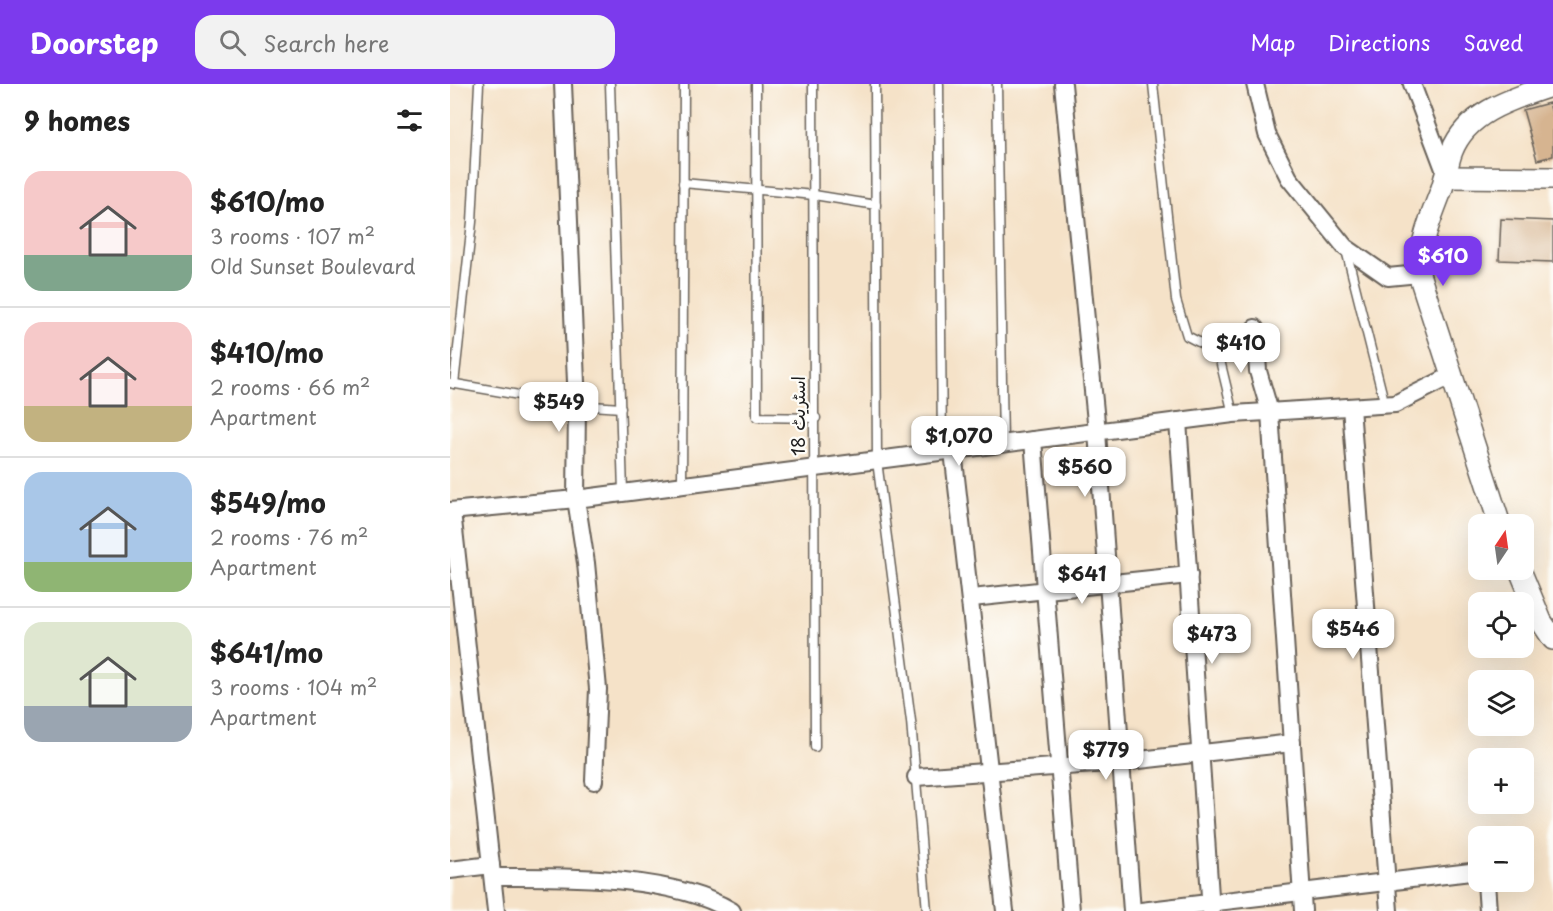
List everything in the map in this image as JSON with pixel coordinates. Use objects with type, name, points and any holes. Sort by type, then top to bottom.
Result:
[{"type":"street","points":[[563,84],[577,405],[576,499],[586,563],[598,689],[594,781]]},
{"type":"street","points":[[1064,84],[1097,432],[1132,911]]},
{"type":"street","points":[[1255,84],[1267,134],[1289,177],[1345,247],[1388,276],[1419,274]]},
{"type":"street","points":[[1412,84],[1447,177]]},
{"type":"street","points":[[1497,514],[1419,274],[1420,252],[1447,177],[1452,150],[1467,129],[1485,113],[1503,103],[1553,85]]},
{"type":"street","points":[[1447,177],[1553,177]]},
{"type":"street","points":[[1255,328],[1257,365],[1270,412],[1303,911]]},
{"type":"street","points":[[496,911],[451,511],[576,499],[1233,414],[1395,404],[1453,375]]},
{"type":"street","points":[[1351,407],[1389,911]]},
{"type":"street","points":[[1178,421],[1211,907]]},
{"type":"street","points":[[1033,440],[1071,911]]},
{"type":"street","points":[[948,452],[972,598],[1005,911]]},
{"type":"street","points":[[972,598],[1189,575]]},
{"type":"street","points":[[1524,580],[1541,621],[1553,639]]},
{"type":"street","points":[[916,777],[1121,762],[1292,743]]},
{"type":"street","points":[[450,870],[492,871],[657,886],[709,898],[732,911]]},
{"type":"street","points":[[1141,911],[1211,907],[1302,892],[1468,872]]},
{"type":"street","points":[[1487,892],[1488,911]]},
{"type":"lane","points":[[479,84],[472,222],[452,383],[577,405],[621,408]]},
{"type":"lane","points":[[610,84],[623,492]]},
{"type":"lane","points":[[682,484],[684,84]]},
{"type":"lane","points":[[756,84],[757,417],[816,418]]},
{"type":"lane","name":"اسٹریٹ 18","points":[[813,84],[816,418],[815,747]]},
{"type":"lane","points":[[875,84],[878,461],[916,777],[927,911]]},
{"type":"lane","points":[[939,84],[948,452]]},
{"type":"lane","points":[[997,84],[1003,444]]},
{"type":"lane","points":[[1153,84],[1176,300],[1187,336],[1218,352],[1233,414]]},
{"type":"lane","points":[[683,183],[756,188],[876,206]]},
{"type":"lane","points":[[1345,247],[1385,405]]},
{"type":"building","points":[[1549,103],[1553,117],[1553,156],[1537,160],[1523,110]]},
{"type":"building","points":[[1501,219],[1553,221],[1553,262],[1499,260]]}]
